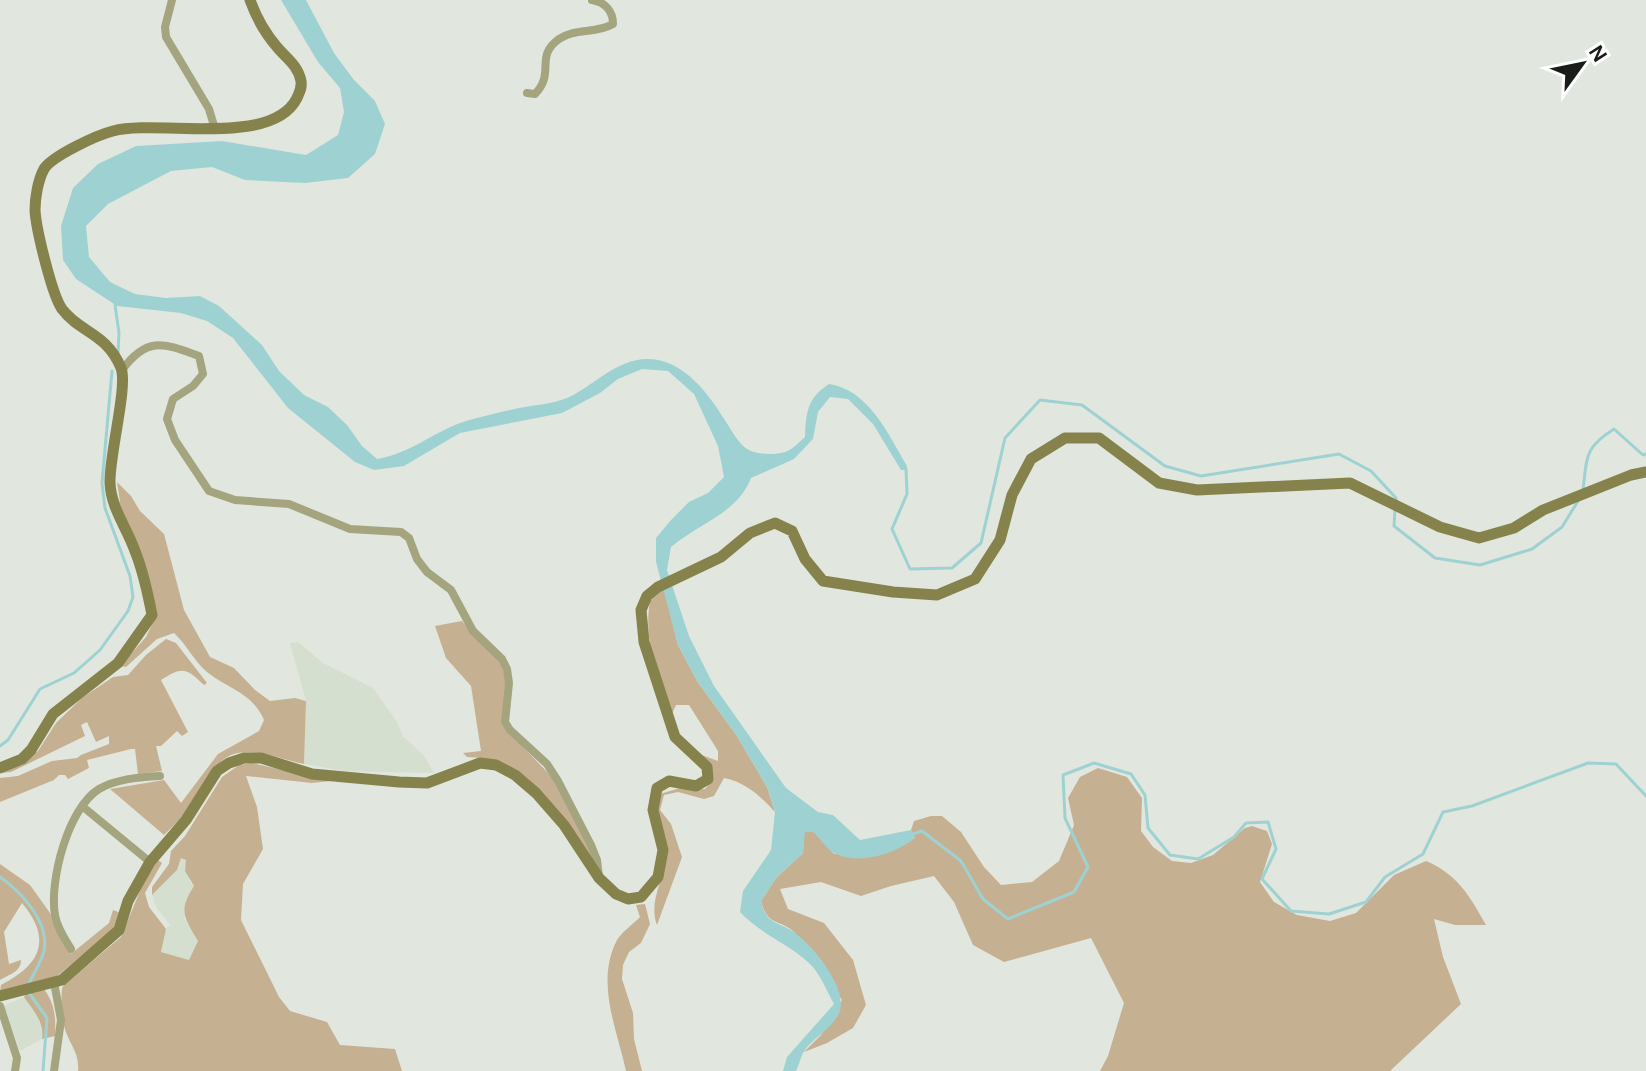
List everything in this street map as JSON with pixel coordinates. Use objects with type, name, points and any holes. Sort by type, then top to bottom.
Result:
[{"type":"main road","points":[[0,768],[22,759],[53,714],[118,663],[152,615],[135,549],[115,507],[110,485],[123,384],[122,370],[108,346],[60,307],[52,289],[35,210],[39,184],[45,167],[57,157],[112,131],[140,128],[215,129],[258,124],[293,106],[302,88],[297,68],[257,20],[250,0]]},
{"type":"main road","points":[[0,996],[55,983],[77,968],[119,930],[128,901],[150,862],[186,820],[217,771],[244,758],[261,758],[312,774],[427,783],[480,763],[496,765],[515,775],[536,793],[564,825],[599,878],[616,894],[628,899],[641,897],[658,877],[663,850],[653,810],[657,788],[669,781],[696,786],[708,779],[707,767],[675,737],[644,642],[641,610],[647,596],[658,587],[721,557],[750,533],[775,523],[792,531],[805,559],[823,581],[937,595],[975,579],[1000,540],[1012,495],[1031,459],[1065,438],[1099,438],[1159,483],[1197,490],[1350,483],[1440,527],[1479,538],[1514,528],[1543,510],[1646,472]]},
{"type":"street","points":[[172,0],[165,27],[166,37],[209,109],[215,129]]},
{"type":"street","points":[[527,93],[535,94],[544,84],[547,52],[557,40],[567,34],[604,30],[613,24],[613,16],[607,8],[600,1],[592,0]]},
{"type":"street","points":[[122,370],[135,353],[154,345],[172,346],[199,356],[203,374],[193,386],[173,399],[167,419],[175,440],[209,491],[235,500],[289,504],[350,529],[401,532],[409,538],[417,559],[427,572],[451,590],[473,631],[502,659],[509,683],[505,722],[547,764],[558,781],[591,845],[599,878]]},
{"type":"street","points":[[71,949],[54,913],[56,885],[74,818],[99,789],[160,776]]},
{"type":"street","points":[[82,806],[150,862]]},
{"type":"street","points":[[54,1071],[61,1020],[55,983]]},
{"type":"street","points":[[0,1006],[17,1058],[15,1071]]},
{"type":"shaded area","points":[[117,482],[164,534],[184,610],[210,657],[234,668],[270,701],[295,698],[306,701],[304,764],[253,752],[229,756],[216,767],[190,807],[164,835],[110,789],[164,780],[181,803],[218,754],[259,731],[264,720],[247,697],[202,668],[174,633],[157,639],[126,667],[120,666],[146,637],[154,620],[121,509]]},
{"type":"shaded area","points":[[664,589],[678,645],[697,681],[737,736],[767,787],[775,812],[752,790],[724,778],[714,796],[704,799],[678,792],[664,795],[660,810],[671,824],[682,857],[657,925],[655,899],[666,856],[658,810],[660,794],[680,788],[705,789],[711,782],[699,754],[718,761],[718,751],[689,705],[676,705],[672,714],[657,673],[648,616],[650,601]]},
{"type":"shaded area","points":[[462,621],[496,656],[503,669],[506,690],[503,726],[551,776],[587,843],[593,861],[528,779],[482,758],[467,757],[463,753],[481,751],[471,686],[446,658],[435,626]]},
{"type":"shaded area","points":[[166,639],[176,643],[207,683],[204,685],[184,671],[174,672],[161,680],[188,732],[182,736],[177,731],[161,746],[156,746],[162,771],[138,774],[135,749],[131,749],[87,760],[89,768],[68,779],[65,775],[59,775],[54,780],[0,802],[0,778],[18,776],[52,761],[77,758],[109,744],[109,736],[96,742],[87,722],[81,725],[85,736],[11,772],[0,773],[38,751],[56,723],[82,698],[113,677],[128,675]]},
{"type":"shaded area","points":[[298,642],[323,663],[373,688],[403,736],[425,757],[434,773],[345,771],[304,764],[306,701],[290,643]]},
{"type":"shaded area","points":[[252,763],[331,781],[312,783],[246,776],[257,807],[263,849],[243,884],[241,920],[279,997],[290,1011],[327,1022],[340,1045],[395,1049],[402,1071],[78,1071],[77,1058],[63,1022],[63,986],[121,937],[147,874],[158,860],[162,863],[145,893],[149,907],[166,929],[161,952],[189,960],[198,941],[185,914],[186,902],[194,886],[185,871],[186,860],[181,858],[177,870],[152,895],[152,887],[169,864],[171,851],[185,836],[222,777],[239,765]]},
{"type":"shaded area","points":[[1098,768],[1127,777],[1142,798],[1141,831],[1153,847],[1172,861],[1191,863],[1213,855],[1245,828],[1252,826],[1267,831],[1272,844],[1260,882],[1274,902],[1297,915],[1330,921],[1356,913],[1394,875],[1426,861],[1437,866],[1462,887],[1486,925],[1455,925],[1434,919],[1443,957],[1461,1004],[1390,1071],[1100,1071],[1108,1056],[1124,1003],[1091,938],[1004,962],[973,945],[954,902],[934,876],[861,896],[821,882],[780,889],[788,909],[824,923],[853,960],[866,1005],[853,1028],[804,1052],[821,1035],[842,1000],[802,940],[790,928],[771,919],[761,901],[776,878],[803,853],[804,832],[813,831],[834,854],[915,838],[911,830],[914,821],[942,816],[961,832],[984,867],[1001,885],[1032,882],[1059,861],[1074,825],[1068,798],[1080,777]]},
{"type":"shaded area","points":[[181,857],[186,860],[189,880],[194,886],[184,918],[198,941],[189,960],[161,952],[166,929],[170,925],[156,907],[152,895],[177,870]]},
{"type":"shaded area","points":[[0,864],[30,885],[50,913],[71,954],[109,923],[113,910],[121,913],[116,927],[56,977],[0,991],[1,985],[33,960],[39,940],[32,916],[22,903],[4,932],[9,964],[21,960],[21,964],[0,980]]},
{"type":"shaded area","points":[[645,904],[650,924],[641,943],[629,952],[623,965],[622,979],[633,1013],[634,1039],[642,1071],[626,1071],[610,1006],[608,972],[617,940],[640,917],[636,905]]},
{"type":"shaded area","points":[[44,989],[53,1006],[55,1036],[42,1039],[40,1022],[24,997],[26,993]]},
{"type":"shaded area","points":[[24,997],[37,1015],[44,1034],[42,1039],[20,1051],[3,1006]]},
{"type":"water","points":[[281,0],[306,0],[334,53],[375,101],[385,124],[375,154],[348,178],[305,183],[245,180],[212,167],[171,171],[108,204],[86,226],[89,257],[110,282],[135,294],[166,298],[200,296],[219,306],[262,345],[279,371],[304,395],[328,407],[377,459],[400,452],[466,421],[567,398],[626,363],[649,359],[673,365],[694,380],[712,400],[742,445],[762,454],[781,453],[793,448],[805,437],[807,413],[816,395],[829,384],[843,388],[876,415],[907,466],[906,470],[901,470],[873,424],[848,399],[830,397],[818,412],[813,439],[794,459],[751,478],[745,490],[727,509],[671,547],[667,570],[689,636],[714,686],[786,788],[818,812],[833,815],[860,840],[911,830],[915,838],[888,853],[856,858],[836,854],[813,832],[805,832],[803,853],[776,878],[761,901],[770,919],[795,933],[819,957],[834,979],[841,1001],[837,1017],[803,1053],[796,1071],[783,1071],[787,1057],[834,1004],[811,965],[740,912],[743,891],[771,850],[775,812],[767,787],[737,736],[697,681],[678,645],[656,562],[656,538],[689,502],[708,493],[724,477],[718,446],[694,394],[668,371],[642,369],[618,379],[600,393],[562,413],[460,433],[404,466],[374,470],[355,462],[288,408],[233,338],[207,321],[181,313],[117,306],[76,279],[63,260],[61,226],[73,188],[98,164],[136,146],[222,141],[306,155],[338,135],[344,112],[340,88],[318,62]]},
{"type":"waterway","points":[[115,305],[118,353]]},
{"type":"waterway","points":[[0,746],[8,740],[40,689],[74,673],[100,650],[128,611],[133,597],[130,576],[105,508],[102,483],[112,371]]},
{"type":"waterway","points":[[906,469],[907,494],[892,529],[910,569],[952,568],[981,543],[1005,438],[1040,400],[1082,405],[1165,466],[1201,476],[1339,454],[1371,471],[1396,498],[1396,502]]},
{"type":"waterway","points":[[1583,490],[1585,469],[1592,448],[1614,429],[1643,455],[1646,454]]},
{"type":"waterway","points":[[1395,509],[1394,526],[1435,558],[1480,565],[1532,549],[1562,527],[1578,501]]},
{"type":"waterway","points":[[913,834],[922,831],[961,861],[983,899],[1008,919],[1074,892],[1088,867],[1065,818],[1063,775],[1094,763],[1131,774],[1145,795],[1148,828],[1170,855],[1198,859],[1234,837],[1246,823],[1268,822],[1276,849],[1262,879],[1291,911],[1329,914],[1366,902],[1385,877],[1423,854],[1443,812],[1472,806],[1588,763],[1616,764],[1646,796]]},
{"type":"waterway","points":[[0,877],[25,899],[43,929],[44,951],[28,986]]},
{"type":"waterway","points":[[29,993],[47,1018],[43,1071]]}]
